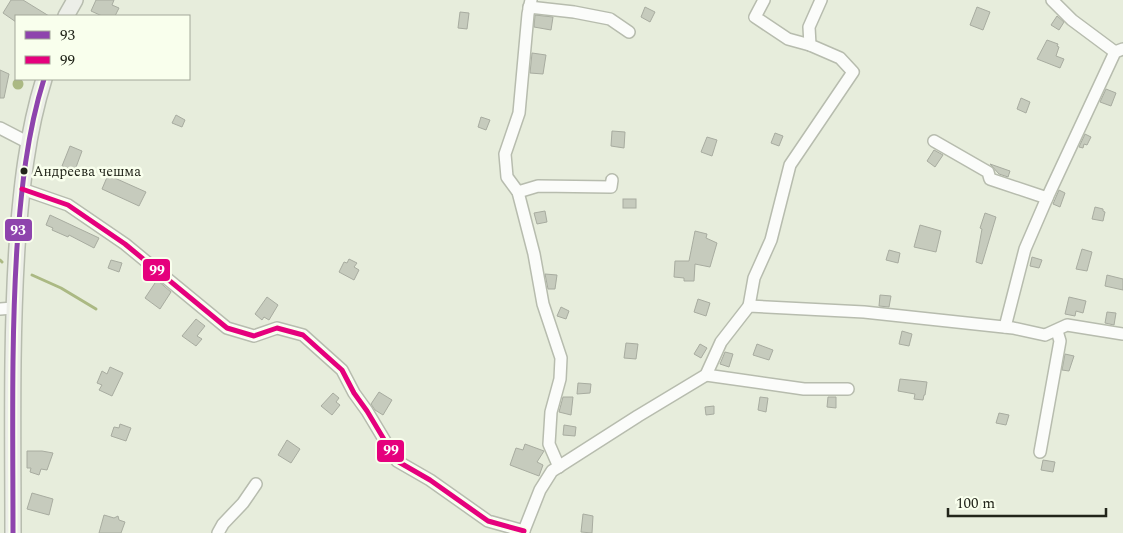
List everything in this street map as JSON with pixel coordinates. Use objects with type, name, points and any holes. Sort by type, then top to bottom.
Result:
[{"type":"street","points":[[67,15],[75,0]]},
{"type":"street","points":[[22,189],[68,205],[125,244],[227,328],[254,336],[277,328],[303,335],[342,370],[354,394],[367,411],[397,461],[430,480],[488,521],[524,532],[540,490],[552,470],[706,375],[721,342],[749,306],[754,278],[771,240],[790,165],[853,72],[840,58],[810,45],[788,39],[755,17],[764,0]]},
{"type":"street","points":[[810,45],[809,27],[821,0]]},
{"type":"street","points":[[1005,327],[1025,249],[1047,198],[1119,51],[1072,20],[1052,0]]},
{"type":"street","points":[[559,467],[549,444],[551,412],[560,379],[561,358],[543,304],[534,254],[518,192],[507,177],[506,154],[519,113],[530,4],[610,19],[628,32]]},
{"type":"street","points":[[13,533],[6,309],[29,143],[37,101],[44,80]]},
{"type":"street","points":[[0,128],[29,143]]},
{"type":"street","points":[[934,142],[988,172],[990,179],[1047,198]]},
{"type":"street","points":[[518,192],[538,186],[611,187],[612,180]]},
{"type":"street","points":[[749,306],[864,312],[1005,327],[1045,334],[1057,331],[1067,325],[1123,334]]},
{"type":"street","points":[[1040,452],[1060,341],[1057,331]]},
{"type":"street","points":[[706,375],[804,389],[848,389]]},
{"type":"street","points":[[218,533],[223,524],[243,503],[256,484]]},
{"type":"shaded area","points":[[15,80],[22,80],[22,88],[18,90],[12,84]]},
{"type":"building","points":[[11,0],[23,0],[47,15],[15,15],[15,21],[3,13]]},
{"type":"building","points":[[96,0],[114,0],[112,5],[119,8],[116,15],[100,15],[91,11]]},
{"type":"building","points":[[645,7],[655,12],[650,22],[641,17]]},
{"type":"building","points":[[977,7],[990,12],[983,30],[970,25]]},
{"type":"building","points":[[460,12],[469,13],[467,29],[458,28]]},
{"type":"building","points":[[535,15],[553,17],[551,30],[534,27]]},
{"type":"building","points":[[1057,16],[1064,22],[1059,30],[1051,25]]},
{"type":"building","points":[[1047,40],[1058,44],[1056,56],[1064,59],[1060,68],[1037,59]]},
{"type":"building","points":[[532,53],[546,55],[543,74],[530,73]]},
{"type":"building","points":[[0,70],[9,74],[4,98],[0,98]]},
{"type":"building","points":[[1106,89],[1116,93],[1111,106],[1100,102]]},
{"type":"building","points":[[1021,98],[1030,102],[1026,113],[1017,109]]},
{"type":"building","points":[[176,115],[185,120],[182,127],[172,123]]},
{"type":"building","points":[[481,117],[490,120],[486,130],[478,127]]},
{"type":"building","points":[[612,131],[625,132],[624,148],[611,146]]},
{"type":"building","points":[[775,133],[783,136],[779,146],[771,143]]},
{"type":"building","points":[[1085,134],[1091,137],[1087,145],[1084,144],[1083,148],[1079,147]]},
{"type":"building","points":[[707,137],[717,140],[712,156],[701,152]]},
{"type":"building","points":[[70,146],[82,151],[75,170],[62,166]]},
{"type":"building","points":[[934,150],[943,155],[935,167],[927,161]]},
{"type":"building","points":[[990,164],[1010,171],[1008,177],[999,174]]},
{"type":"building","points":[[108,175],[146,192],[139,206],[102,189]]},
{"type":"building","points":[[1059,190],[1065,193],[1060,207],[1053,204]]},
{"type":"building","points":[[623,199],[636,199],[636,208],[623,208]]},
{"type":"building","points":[[1095,207],[1103,209],[1105,212],[1103,221],[1092,219]]},
{"type":"building","points":[[545,211],[547,222],[537,224],[534,213]]},
{"type":"building","points":[[985,213],[996,217],[982,264],[976,262],[982,229],[980,228]]},
{"type":"building","points":[[50,215],[99,238],[94,248],[69,235],[68,237],[52,230],[53,228],[46,225]]},
{"type":"building","points":[[920,225],[941,231],[936,252],[914,247]]},
{"type":"building","points":[[695,231],[707,234],[706,238],[717,243],[710,267],[695,264],[694,281],[684,281],[684,278],[674,277],[675,261],[689,261]]},
{"type":"building","points":[[1082,249],[1092,252],[1087,271],[1076,269]]},
{"type":"building","points":[[889,250],[900,253],[898,263],[886,260]]},
{"type":"building","points":[[1032,257],[1042,260],[1039,268],[1030,266]]},
{"type":"building","points":[[349,259],[357,263],[354,267],[359,270],[354,280],[339,272],[344,262],[347,263]]},
{"type":"building","points":[[111,260],[122,263],[119,272],[108,268]]},
{"type":"building","points":[[545,274],[557,275],[555,289],[548,289]]},
{"type":"building","points":[[1107,275],[1123,279],[1123,290],[1105,286]]},
{"type":"building","points":[[157,280],[171,292],[160,309],[145,298]]},
{"type":"building","points":[[880,295],[891,296],[889,307],[879,306]]},
{"type":"building","points":[[267,297],[278,305],[269,320],[264,317],[262,320],[255,314]]},
{"type":"building","points":[[1069,297],[1086,301],[1083,313],[1076,311],[1075,316],[1065,314]]},
{"type":"building","points":[[698,299],[710,303],[706,316],[694,312]]},
{"type":"building","points":[[561,307],[569,311],[566,319],[557,316]]},
{"type":"building","points":[[1107,312],[1116,313],[1114,325],[1105,323]]},
{"type":"building","points":[[196,319],[205,326],[197,336],[202,339],[196,346],[182,336]]},
{"type":"building","points":[[902,331],[912,334],[909,346],[899,344]]},
{"type":"building","points":[[626,343],[638,344],[636,359],[624,358]]},
{"type":"building","points":[[700,344],[707,348],[701,358],[694,354]]},
{"type":"building","points":[[757,344],[773,350],[769,360],[753,355]]},
{"type":"building","points":[[725,352],[733,354],[729,367],[720,364]]},
{"type":"building","points":[[1065,354],[1074,356],[1069,371],[1062,370]]},
{"type":"building","points":[[110,367],[123,373],[112,396],[99,390],[102,385],[97,383],[102,371],[107,374]]},
{"type":"building","points":[[900,379],[927,382],[923,400],[914,399],[915,394],[898,391]]},
{"type":"building","points":[[578,383],[591,384],[590,393],[577,394]]},
{"type":"building","points":[[379,392],[392,400],[383,415],[375,410],[371,404]]},
{"type":"building","points":[[333,393],[339,398],[336,402],[340,405],[332,415],[321,406]]},
{"type":"building","points":[[563,397],[573,397],[571,415],[559,412]]},
{"type":"building","points":[[760,397],[768,398],[766,412],[758,410]]},
{"type":"building","points":[[828,397],[836,397],[836,408],[827,407]]},
{"type":"building","points":[[714,406],[714,414],[706,415],[705,407]]},
{"type":"building","points":[[999,413],[1009,415],[1006,425],[996,423]]},
{"type":"building","points":[[120,424],[131,428],[126,441],[111,436],[114,427],[119,428]]},
{"type":"building","points":[[564,425],[576,427],[575,436],[563,435]]},
{"type":"building","points":[[287,440],[300,449],[291,463],[278,455]]},
{"type":"building","points":[[525,444],[544,451],[537,462],[543,465],[539,476],[510,465],[516,448],[523,450]]},
{"type":"building","points":[[27,451],[53,453],[47,470],[41,469],[39,475],[30,472],[31,468],[27,468]]},
{"type":"building","points":[[1043,460],[1055,462],[1053,472],[1041,470]]},
{"type":"building","points":[[32,493],[53,499],[49,515],[27,509]]},
{"type":"building","points":[[583,514],[593,516],[592,533],[581,532]]},
{"type":"building","points":[[104,515],[114,518],[118,516],[119,520],[125,522],[121,533],[99,533]]},
{"type":"waterway","points":[[32,275],[61,288],[96,309]]},
{"type":"transit line","name":"93","points":[[13,533],[13,354],[17,247],[26,162],[33,120],[44,80]]},
{"type":"transit line","name":"99","points":[[22,189],[68,205],[125,244],[227,328],[254,336],[277,328],[303,335],[342,370],[354,393],[397,461],[430,480],[488,521],[524,531]]},
{"type":"place","name":"Андреева чешма","points":[[24,171]]}]
